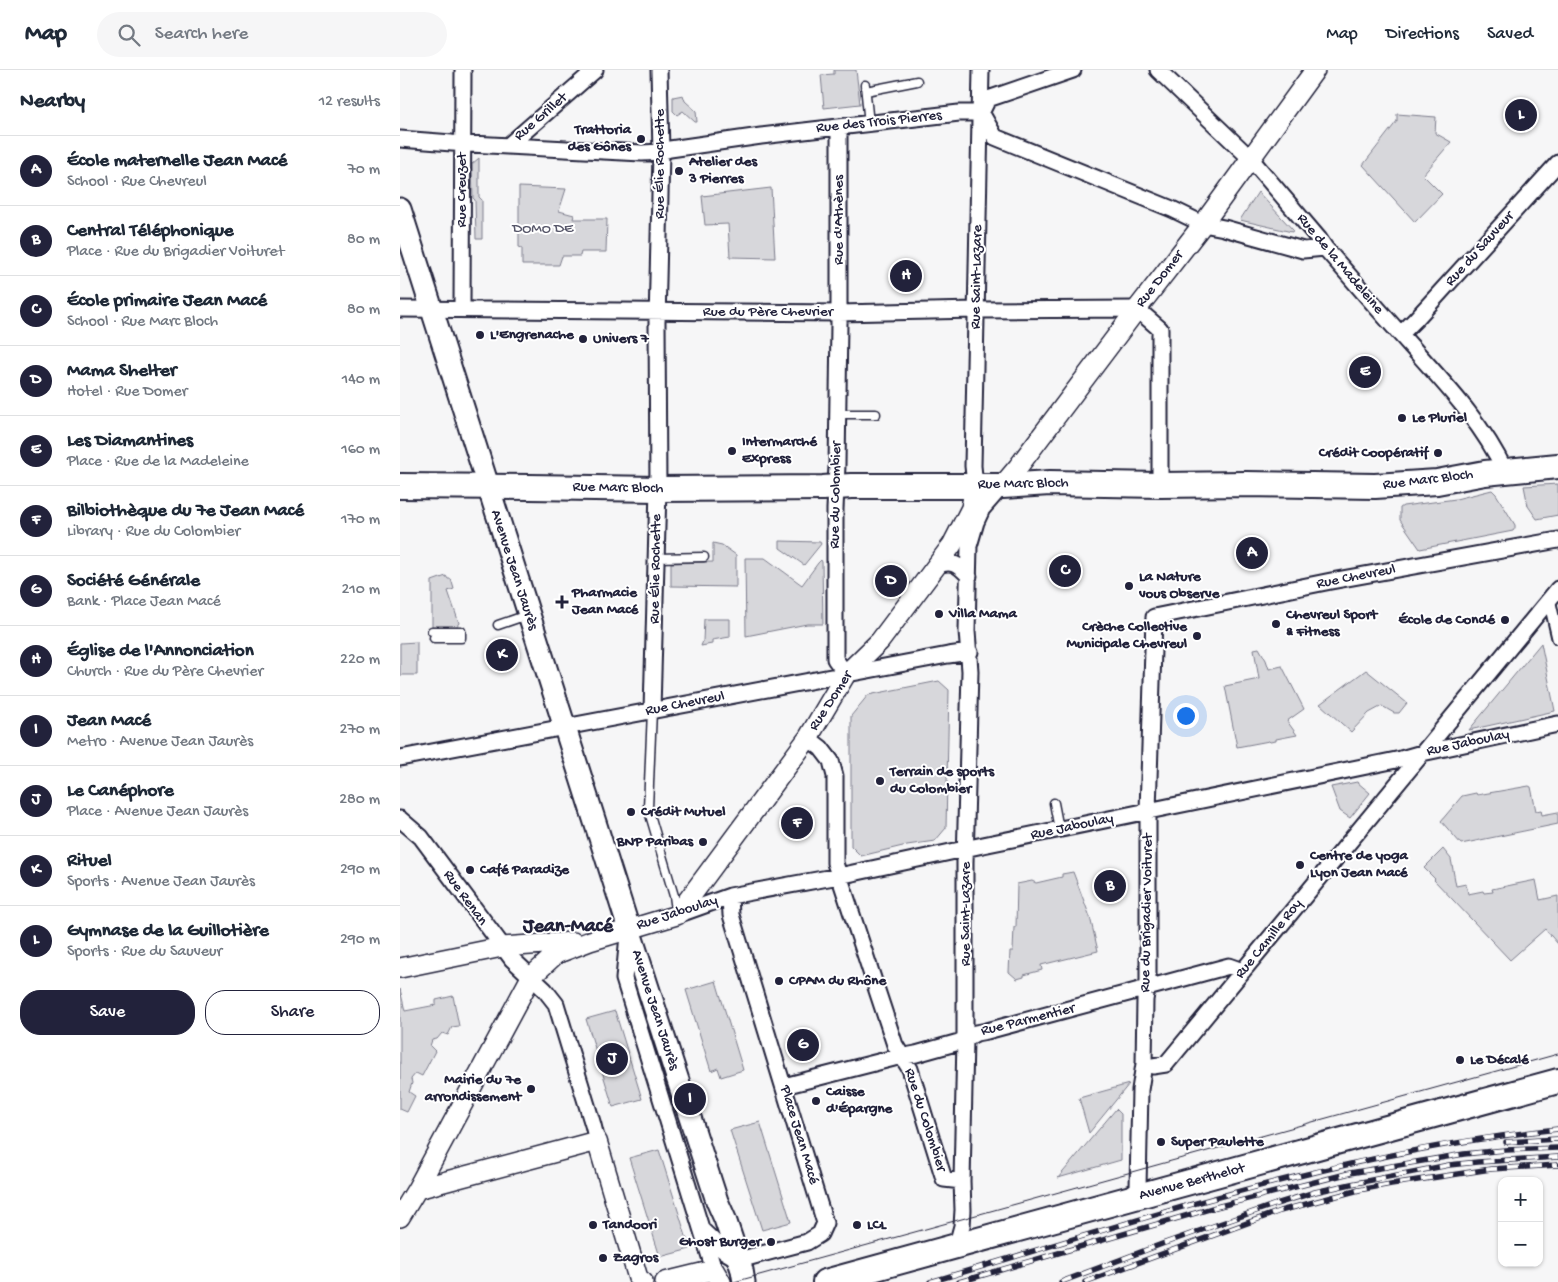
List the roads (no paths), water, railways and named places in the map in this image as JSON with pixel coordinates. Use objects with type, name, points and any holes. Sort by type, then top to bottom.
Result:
[{"type":"main road","name":"Avenue Jean Jaurès","points":[[400,209],[629,930],[717,1201],[739,1260],[744,1282]]},
{"type":"main road","name":"Rue Marc Bloch","points":[[400,486],[658,490],[1002,486],[1050,483],[1374,486],[1437,482],[1485,473],[1558,466]]},
{"type":"main road","name":"Avenue Berthelot","points":[[825,1282],[1558,1081]]},
{"type":"street","name":"Rue Creuzet","points":[[462,309],[463,70]]},
{"type":"street","name":"Rue Grillet","points":[[509,145],[595,70]]},
{"type":"street","name":"Rue Élie Rochette","points":[[652,710],[658,490],[658,312],[661,152],[659,70]]},
{"type":"street","name":"Rue Saint-Lazare","points":[[975,485],[973,466],[981,70]]},
{"type":"street","points":[[1073,70],[988,99],[981,113],[995,137],[1203,224],[1303,250],[1325,248]]},
{"type":"street","name":"Rue de la Madeleine","points":[[1158,70],[1250,158],[1325,248],[1443,381],[1487,438],[1505,471]]},
{"type":"street","name":"Rue Domer","points":[[1002,486],[1203,224],[1315,70]]},
{"type":"street","name":"Rue des Trois Pierres","points":[[400,139],[642,153],[661,152],[748,137],[959,113],[981,113]]},
{"type":"street","name":"Rue d'Athènes","points":[[839,127],[839,313]]},
{"type":"street","name":"Rue du Sauveur","points":[[1400,334],[1421,314],[1558,163]]},
{"type":"street","points":[[1137,309],[1160,329],[1160,485]]},
{"type":"street","name":"Rue du Père Chevrier","points":[[400,310],[839,313],[1137,309]]},
{"type":"street","name":"Rue du Colombier","points":[[839,313],[835,659],[846,674]]},
{"type":"street","name":"Rue Domer","points":[[677,915],[808,738],[846,674],[880,641],[952,545],[971,508],[975,485]]},
{"type":"street","name":"Rue Saint-Lazare","points":[[951,1248],[959,1237],[963,1210],[966,849],[970,671],[967,631],[969,546],[982,509],[1002,486]]},
{"type":"street","name":"Rue Chevreul","points":[[1154,617],[1331,581],[1558,540]]},
{"type":"street","points":[[937,565],[947,562],[954,563],[969,576]]},
{"type":"street","points":[[1554,594],[1558,638]]},
{"type":"street","name":"Rue Camille Roy","points":[[1144,1064],[1153,1066],[1166,1064],[1554,594]]},
{"type":"street","name":"Rue du Brigadier Voituret","points":[[1122,1201],[1138,1187],[1140,1090],[1144,1064],[1147,988],[1148,811],[1154,617]]},
{"type":"street","name":"Rue Chevreul","points":[[400,758],[970,652]]},
{"type":"street","name":"Rue Jaboulay","points":[[530,977],[556,954],[590,941],[677,915],[730,896],[839,876],[1401,759],[1558,724]]},
{"type":"street","name":"Rue du Colombier","points":[[808,738],[821,748],[831,761],[835,776],[835,863],[895,1045],[910,1069],[944,1179],[962,1181]]},
{"type":"street","name":"Rue Renan","points":[[400,819],[421,837],[502,947],[530,977]]},
{"type":"street","name":"Place Jean Macé","points":[[730,896],[731,915],[825,1223],[820,1234],[807,1242],[739,1260]]},
{"type":"street","name":"Avenue Jean Jaurès","points":[[629,930],[624,979],[717,1276]]},
{"type":"street","name":"Rue Jaboulay","points":[[400,968],[502,947],[590,941]]},
{"type":"street","name":"Rue Parmentier","points":[[784,1086],[916,1054],[965,1039],[976,1033],[1229,966],[1243,971]]},
{"type":"street","points":[[400,1217],[408,1192],[530,977],[545,990],[556,1004],[638,1278],[643,1282]]},
{"type":"street","points":[[408,1192],[596,1141]]},
{"type":"street","name":"Avenue Jean Jaurès","points":[[702,1230],[724,1251],[739,1260]]},
{"type":"street","points":[[665,1282],[717,1276]]},
{"type":"lane","points":[[869,124],[865,88],[917,81]]},
{"type":"lane","points":[[838,414],[876,414]]},
{"type":"lane","points":[[656,558],[704,557]]},
{"type":"lane","points":[[498,625],[529,615]]},
{"type":"lane","points":[[433,635],[465,637]]},
{"type":"lane","name":"Rue Élie Rochette","points":[[652,710],[648,808],[674,896],[677,915]]},
{"type":"lane","points":[[1054,803],[1059,829]]},
{"type":"tram line","points":[[734,1282],[1558,1054]]},
{"type":"railway","points":[[930,1282],[1163,1213],[1319,1171],[1478,1139],[1558,1129]]},
{"type":"railway","points":[[1506,1142],[1558,1139]]},
{"type":"railway","points":[[959,1282],[1216,1207],[1350,1173],[1464,1154],[1558,1148]]},
{"type":"railway","points":[[1061,1282],[1162,1244],[1315,1192],[1449,1165],[1558,1157]]},
{"type":"railway","points":[[1085,1282],[1280,1211],[1359,1190],[1491,1169],[1558,1165]]},
{"type":"place","name":"Gymnase de la Guillotière","points":[[1521,115]]},
{"type":"place","name":"Trattoria des Gônes","points":[[641,139]]},
{"type":"place","name":"Atelier des 3 Pierres","points":[[679,171]]},
{"type":"place","name":"Église de l'Annonciation","points":[[906,276]]},
{"type":"place","name":"L'Engrenache","points":[[480,335]]},
{"type":"place","name":"Univers 7","points":[[583,339]]},
{"type":"place","name":"Les Diamantines","points":[[1365,372]]},
{"type":"place","name":"Le Pluriel","points":[[1402,418]]},
{"type":"place","name":"Intermarché Express","points":[[732,451]]},
{"type":"place","name":"Crédit Coopératif","points":[[1438,453]]},
{"type":"place","name":"École maternelle Jean Macé","points":[[1252,553]]},
{"type":"place","name":"École primaire Jean Macé","points":[[1065,571]]},
{"type":"place","name":"Mama Shelter","points":[[891,581]]},
{"type":"place","name":"La Nature vous Observe","points":[[1129,586]]},
{"type":"place","name":"Pharmacie Jean Macé","points":[[562,602]]},
{"type":"place","name":"Villa Mama","points":[[939,614]]},
{"type":"place","name":"École de Condé","points":[[1505,620]]},
{"type":"place","name":"Chevreul Sport & Fitness","points":[[1276,624]]},
{"type":"place","name":"Crèche Collective Municipale Chevreul","points":[[1197,636]]},
{"type":"place","name":"Rituel","points":[[502,655]]},
{"type":"place","name":"Terrain de sports du Colombier","points":[[880,781]]},
{"type":"place","name":"Crédit Mutuel","points":[[631,812]]},
{"type":"place","name":"Bilbiothèque du 7e Jean Macé","points":[[797,823]]},
{"type":"place","name":"BNP Paribas","points":[[703,842]]},
{"type":"place","name":"Centre de yoga Lyon Jean Macé","points":[[1300,865]]},
{"type":"place","name":"Café Paradize","points":[[470,870]]},
{"type":"place","name":"Central Téléphonique","points":[[1110,886]]},
{"type":"place","name":"CPAM du Rhône","points":[[779,981]]},
{"type":"place","name":"Société Générale","points":[[803,1045]]},
{"type":"place","name":"Le Canéphore","points":[[612,1059]]},
{"type":"place","name":"Le Décalé","points":[[1460,1060]]},
{"type":"place","name":"Mairie du 7e arrondissement","points":[[531,1089]]},
{"type":"place","name":"Jean Macé","points":[[690,1099]]},
{"type":"place","name":"Caisse d'Épargne","points":[[816,1101]]},
{"type":"place","name":"Super Paulette","points":[[1161,1142]]},
{"type":"place","name":"Tandoori","points":[[593,1225]]},
{"type":"place","name":"LCL","points":[[857,1225]]},
{"type":"place","name":"Ghost Burger","points":[[771,1242]]},
{"type":"place","name":"Zagros","points":[[603,1258]]},
{"type":"district","name":"Jean-Macé","points":[[568,927]]},
{"type":"park label","name":"DOMO DE","points":[[543,229]]}]
